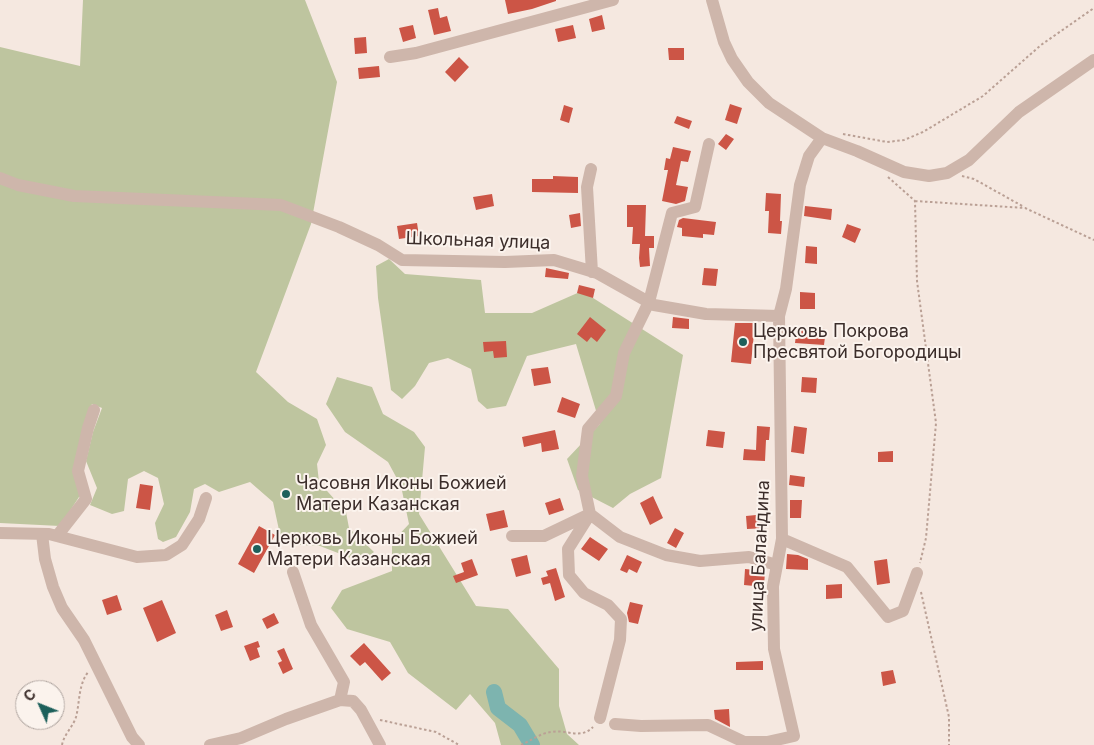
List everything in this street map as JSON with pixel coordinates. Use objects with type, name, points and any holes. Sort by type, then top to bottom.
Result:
[{"type":"street","points":[[390,57],[416,53],[613,0]]},
{"type":"street","points":[[712,0],[724,42],[732,59],[748,82],[768,103],[822,138],[858,151],[904,172],[929,176],[947,173],[969,160],[1020,112],[1094,60]]},
{"type":"street","name":"улица Баландина","points":[[616,724],[641,726],[708,725],[744,742],[767,742],[794,736],[774,649],[772,586],[782,539],[779,316],[786,289],[800,185],[809,156],[822,138]]},
{"type":"street","points":[[709,144],[695,207],[672,213],[649,302],[624,353],[616,396],[588,429],[582,476],[590,514],[620,537],[666,555],[700,561],[749,557],[777,565]]},
{"type":"street","points":[[591,169],[587,186],[592,272]]},
{"type":"street","name":"Школьная улица","points":[[0,178],[18,185],[74,196],[281,205],[339,227],[378,245],[402,260],[505,262],[554,260],[597,273],[654,305],[706,314],[779,316]]},
{"type":"street","points":[[57,536],[86,499],[78,471],[94,410]]},
{"type":"street","points":[[0,533],[57,536],[137,557],[166,555],[182,545],[199,519],[206,498]]},
{"type":"street","points":[[512,536],[544,536],[590,514]]},
{"type":"street","points":[[590,514],[568,549],[569,575],[584,593],[608,605],[621,619],[620,640],[600,718]]},
{"type":"street","points":[[42,534],[45,559],[53,588],[62,608],[84,640],[132,738],[139,745]]},
{"type":"street","points":[[782,539],[847,567],[888,618],[904,611],[917,573]]},
{"type":"street","points":[[293,572],[311,625],[344,682],[340,700]]},
{"type":"street","points":[[210,745],[241,738],[286,719],[340,700],[353,701],[380,745]]},
{"type":"path","points":[[840,133],[888,142],[904,140],[923,132],[983,96],[1041,45],[1094,8]]},
{"type":"path","points":[[947,173],[974,179],[1025,208],[1094,240]]},
{"type":"path","points":[[886,176],[915,201],[1025,208]]},
{"type":"path","points":[[915,201],[917,281],[936,423],[926,538],[917,573]]},
{"type":"path","points":[[922,592],[948,718],[949,745]]},
{"type":"path","points":[[62,745],[63,739],[76,716],[79,697],[86,675],[90,670],[97,667]]},
{"type":"path","points":[[365,718],[436,732],[459,745]]},
{"type":"path","points":[[521,745],[551,732],[586,733],[600,718]]},
{"type":"green space","points":[[83,0],[305,0],[337,82],[311,224],[256,372],[288,402],[317,419],[326,445],[317,464],[319,482],[346,512],[349,528],[374,552],[361,562],[320,546],[282,544],[273,502],[250,482],[219,492],[205,484],[194,489],[190,512],[176,537],[163,542],[158,539],[155,523],[164,504],[158,478],[144,471],[128,479],[124,511],[112,514],[90,505],[97,488],[86,461],[93,432],[102,408],[92,404],[85,420],[79,497],[60,526],[0,523],[0,47],[80,66]]},
{"type":"green space","points":[[389,259],[405,274],[481,280],[485,313],[532,313],[582,291],[683,355],[661,478],[630,494],[613,508],[578,490],[567,459],[600,424],[576,344],[527,356],[506,406],[487,409],[478,401],[471,369],[448,358],[429,363],[415,386],[402,399],[391,390],[378,298],[376,266]]},
{"type":"green space","points":[[337,377],[372,387],[383,414],[414,432],[425,447],[419,514],[476,606],[508,609],[559,669],[559,706],[567,734],[579,745],[501,745],[495,723],[470,694],[456,710],[408,673],[390,642],[347,629],[331,608],[342,590],[392,571],[392,542],[409,524],[401,486],[388,462],[345,432],[326,404]]},
{"type":"building","points":[[505,0],[556,0],[556,1],[508,14]]},
{"type":"building","points":[[438,8],[440,18],[447,16],[451,31],[434,35],[428,10]]},
{"type":"building","points":[[602,15],[605,29],[592,32],[589,19]]},
{"type":"building","points":[[413,25],[416,38],[403,42],[399,28]]},
{"type":"building","points":[[573,25],[576,38],[558,42],[555,29]]},
{"type":"building","points":[[366,37],[367,53],[355,54],[354,38]]},
{"type":"building","points":[[668,48],[684,48],[684,60],[669,60]]},
{"type":"building","points":[[459,57],[469,67],[455,82],[445,72]]},
{"type":"building","points":[[379,66],[380,77],[359,79],[358,68]]},
{"type":"building","points":[[730,104],[742,108],[737,124],[725,120]]},
{"type":"building","points":[[564,105],[573,108],[569,123],[560,120]]},
{"type":"building","points":[[677,116],[692,121],[689,129],[674,123]]},
{"type":"building","points":[[726,134],[734,139],[726,150],[718,144]]},
{"type":"building","points":[[673,147],[691,151],[688,162],[681,161],[676,185],[688,187],[685,201],[676,204],[662,201],[668,170],[664,170],[666,158],[670,159]]},
{"type":"building","points":[[553,176],[578,177],[578,193],[532,192],[532,179],[553,179]]},
{"type":"building","points":[[766,193],[781,194],[781,234],[768,233],[769,211],[765,211]]},
{"type":"building","points":[[492,194],[494,206],[476,210],[473,197]]},
{"type":"building","points":[[627,205],[646,205],[645,236],[654,236],[654,248],[649,248],[650,266],[640,267],[640,244],[632,244],[633,227],[627,227]]},
{"type":"building","points":[[805,206],[832,209],[831,220],[804,216]]},
{"type":"building","points":[[580,213],[581,226],[571,228],[569,215]]},
{"type":"building","points":[[683,218],[716,222],[714,235],[703,234],[703,238],[682,236],[682,228],[677,227],[679,220]]},
{"type":"building","points":[[417,223],[419,236],[399,239],[397,226]]},
{"type":"building","points":[[847,224],[861,229],[855,243],[842,237]]},
{"type":"building","points":[[806,246],[817,247],[817,264],[805,263]]},
{"type":"building","points":[[546,268],[569,273],[568,279],[545,277]]},
{"type":"building","points":[[704,268],[718,269],[716,286],[702,285]]},
{"type":"building","points":[[579,285],[595,289],[593,298],[577,293]]},
{"type":"building","points":[[800,292],[815,293],[815,309],[800,309]]},
{"type":"building","points":[[590,317],[606,330],[597,342],[591,337],[587,342],[577,334]]},
{"type":"building","points":[[673,317],[689,319],[689,329],[672,328]]},
{"type":"building","name":"Церковь Покрова Пресвятой Богородицы","points":[[735,323],[755,323],[751,364],[731,362]]},
{"type":"building","points":[[797,327],[826,329],[824,345],[795,343]]},
{"type":"building","points":[[506,341],[507,357],[494,358],[493,351],[484,352],[483,342]]},
{"type":"building","points":[[548,367],[551,383],[534,386],[531,369]]},
{"type":"building","points":[[802,377],[817,378],[816,393],[801,392]]},
{"type":"building","points":[[562,397],[580,404],[575,418],[557,412]]},
{"type":"building","points":[[757,426],[770,427],[769,440],[766,440],[765,461],[743,460],[744,449],[756,450]]},
{"type":"building","points":[[794,426],[807,428],[804,454],[791,452]]},
{"type":"building","points":[[555,430],[559,449],[542,452],[541,443],[524,447],[522,437]]},
{"type":"building","points":[[708,430],[725,432],[723,448],[706,446]]},
{"type":"building","points":[[893,451],[893,462],[878,462],[878,452]]},
{"type":"building","points":[[790,475],[805,477],[804,487],[789,485]]},
{"type":"building","points":[[140,484],[153,486],[150,510],[136,508]]},
{"type":"building","points":[[653,496],[663,518],[650,525],[640,503]]},
{"type":"building","points":[[560,498],[564,510],[549,515],[545,503]]},
{"type":"building","points":[[790,500],[802,500],[801,518],[790,518]]},
{"type":"building","points":[[504,510],[508,527],[490,531],[486,514]]},
{"type":"building","points":[[766,514],[767,528],[747,529],[746,516]]},
{"type":"building","name":"Церковь Иконы Божией Матери Казанская","points":[[259,526],[275,535],[254,573],[238,564]]},
{"type":"building","points":[[675,528],[684,533],[676,548],[667,543]]},
{"type":"building","points":[[590,537],[608,549],[599,561],[581,549]]},
{"type":"building","points":[[787,554],[798,555],[808,559],[808,570],[786,569]]},
{"type":"building","points":[[527,555],[531,573],[516,577],[511,559]]},
{"type":"building","points":[[627,555],[642,562],[637,573],[629,569],[627,573],[620,570]]},
{"type":"building","points":[[472,559],[478,575],[456,583],[453,576],[464,572],[461,563]]},
{"type":"building","points":[[887,559],[890,583],[877,585],[874,561]]},
{"type":"building","points":[[556,568],[565,597],[555,601],[550,583],[543,585],[541,578],[548,576],[546,571]]},
{"type":"building","points":[[745,569],[765,571],[764,587],[744,585]]},
{"type":"building","points":[[842,584],[842,598],[826,599],[826,585]]},
{"type":"building","points":[[117,595],[122,610],[107,615],[102,600]]},
{"type":"building","points":[[162,600],[176,633],[157,642],[143,608]]},
{"type":"building","points":[[630,602],[643,605],[638,624],[629,622],[627,613]]},
{"type":"building","points":[[227,610],[233,627],[221,631],[215,615]]},
{"type":"building","points":[[274,613],[279,623],[267,629],[262,619]]},
{"type":"building","points":[[258,641],[260,647],[257,648],[260,657],[250,661],[244,646]]},
{"type":"building","points":[[364,643],[391,673],[382,681],[365,662],[360,666],[350,656]]},
{"type":"building","points":[[284,648],[293,669],[283,674],[278,663],[282,661],[277,651]]},
{"type":"building","points":[[763,661],[763,670],[736,670],[736,662]]},
{"type":"building","points":[[893,670],[896,683],[883,686],[881,672]]},
{"type":"building","points":[[729,709],[730,727],[715,719],[714,710]]},
{"type":"waterway","points":[[494,692],[498,708],[520,725],[532,745]]},
{"type":"place","name":"Церковь Покрова Пресвятой Богородицы","points":[[743,342]]},
{"type":"place","name":"Часовня Иконы Божией Матери Казанская","points":[[286,494]]},
{"type":"place","name":"Церковь Иконы Божией Матери Казанская","points":[[257,549]]}]
